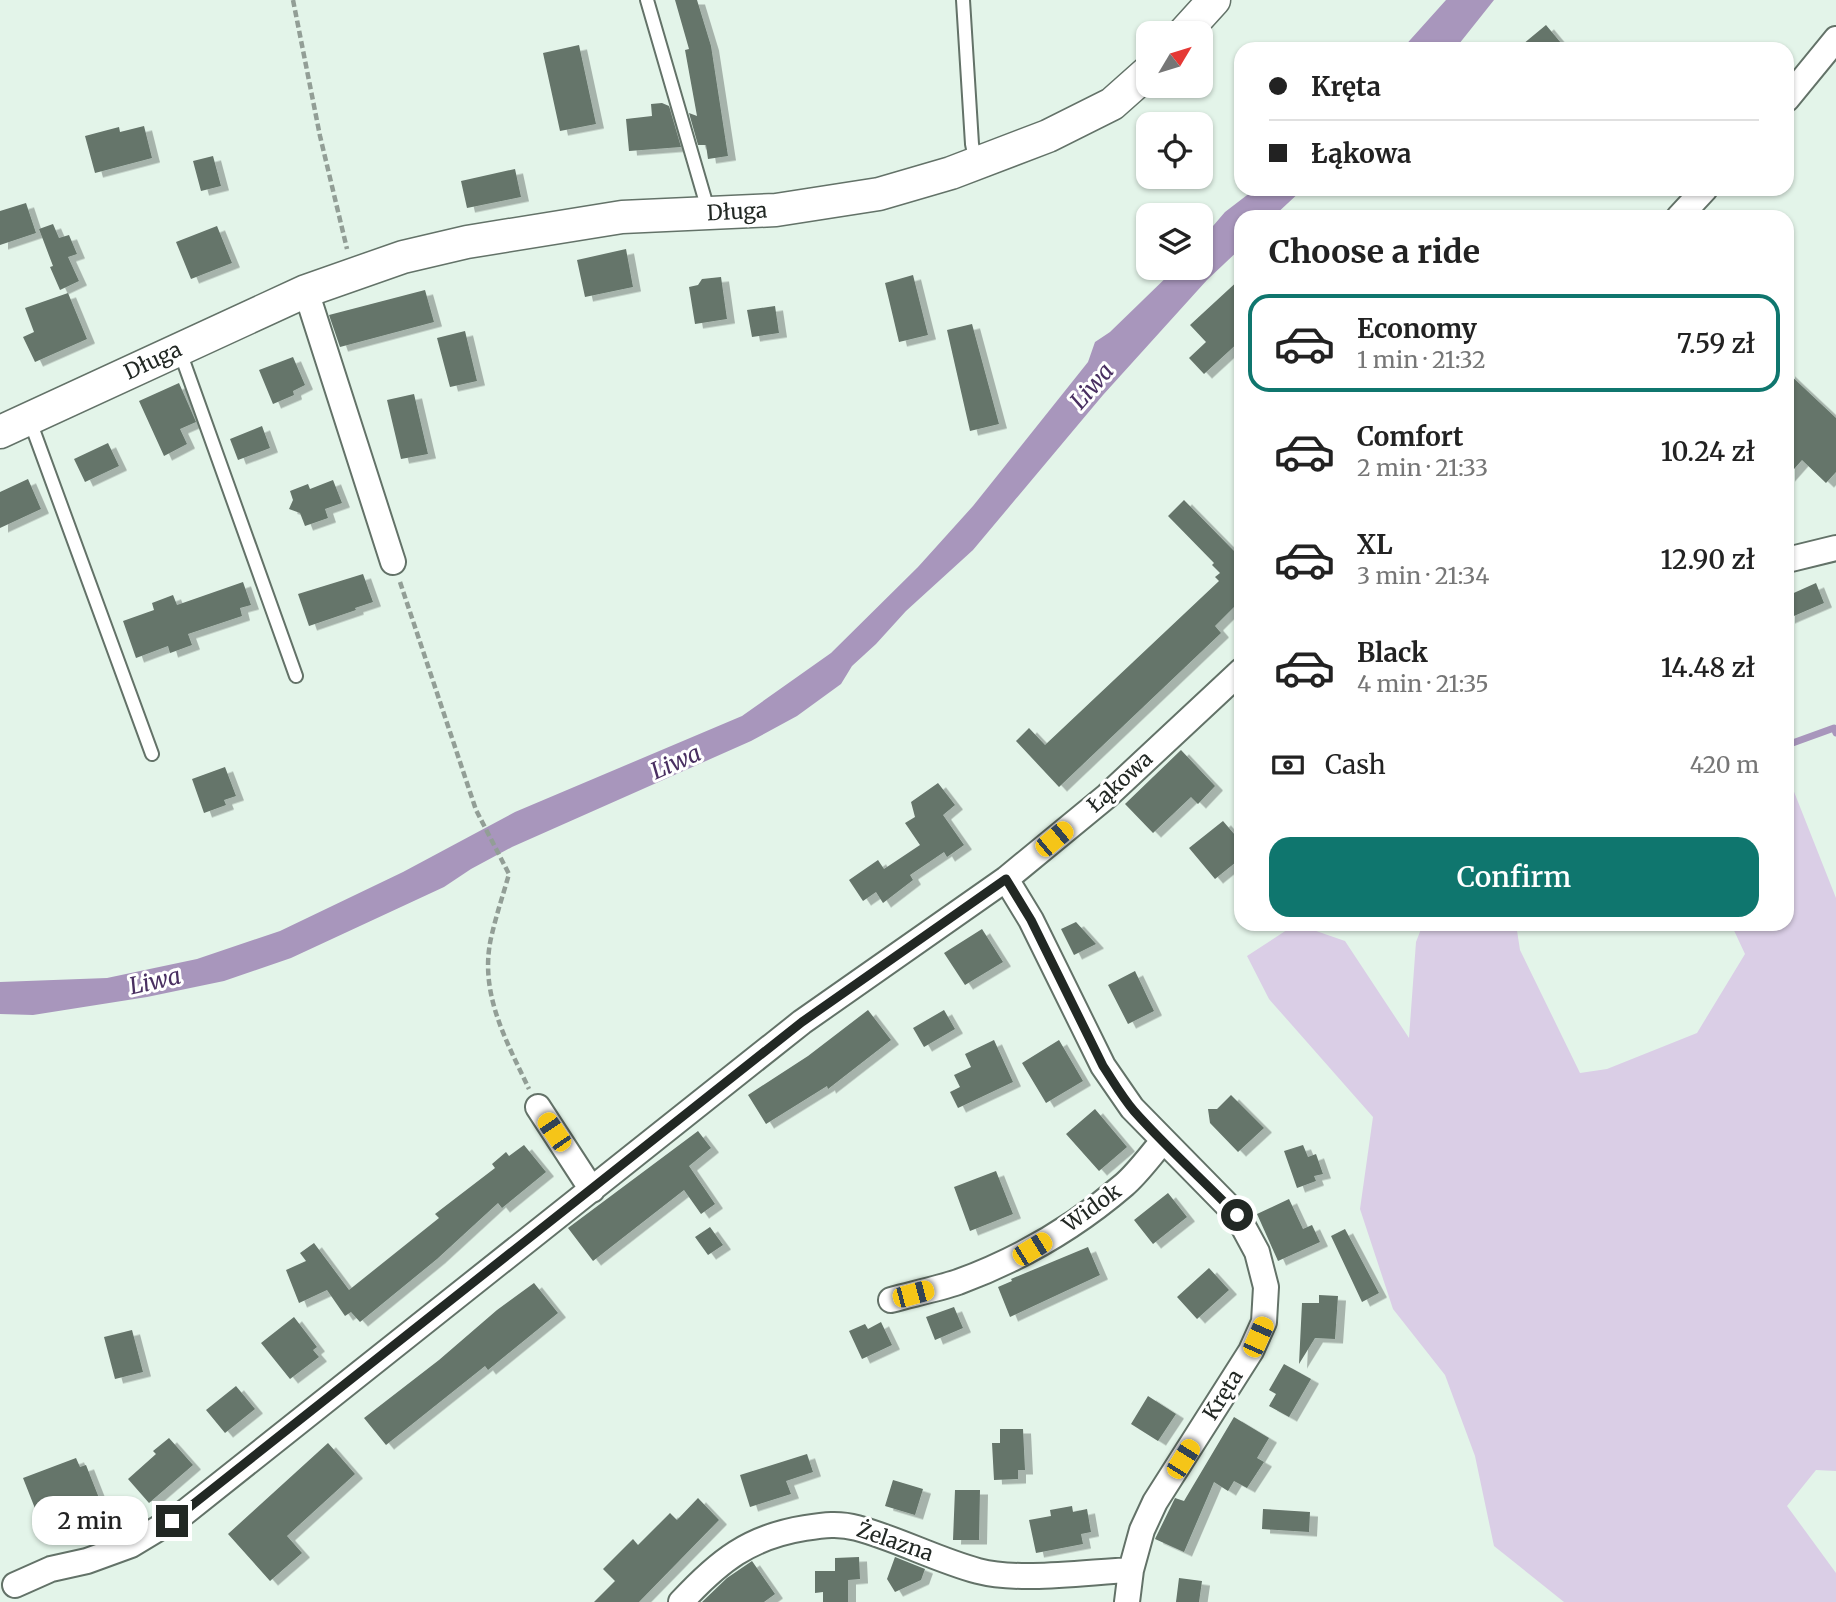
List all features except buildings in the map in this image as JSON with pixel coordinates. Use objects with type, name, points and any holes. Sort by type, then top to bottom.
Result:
[{"type":"street","points":[[1195,21],[1214,0]]},
{"type":"street","points":[[1794,90],[1836,39]]},
{"type":"street","name":"Długa","points":[[0,432],[306,290],[403,257],[467,242],[622,217],[776,210],[879,194],[976,164],[1085,118],[1112,104],[1136,83]]},
{"type":"street","points":[[1686,210],[1698,196]]},
{"type":"street","points":[[306,290],[393,562]]},
{"type":"street","points":[[1794,558],[1836,548]]},
{"type":"street","name":"Łąkowa","points":[[9,1586],[51,1569],[87,1561],[131,1545],[184,1513],[802,1022],[1006,879],[1107,796],[1234,678]]},
{"type":"street","name":"Kręta","points":[[1006,879],[1031,920],[1103,1066],[1132,1108],[1237,1215],[1257,1252],[1266,1287],[1264,1322],[1251,1352],[1155,1502],[1142,1530],[1131,1570],[1127,1602]]},
{"type":"street","points":[[538,1107],[592,1190]]},
{"type":"street","name":"Widok","points":[[891,1300],[955,1283],[997,1267],[1032,1249],[1126,1184],[1163,1142]]},
{"type":"street","name":"Żelazna","points":[[681,1602],[738,1550],[760,1538],[782,1531],[833,1523],[858,1528],[977,1571],[1006,1577],[1131,1570]]},
{"type":"lane","points":[[647,0],[709,213]]},
{"type":"lane","points":[[963,0],[972,144],[976,164]]},
{"type":"lane","points":[[179,349],[296,676]]},
{"type":"lane","points":[[30,420],[152,754]]},
{"type":"path","points":[[293,0],[320,136],[353,273]]},
{"type":"path","points":[[393,562],[476,810],[509,874],[491,939],[488,972],[491,1000],[538,1107]]},
{"type":"shaded area","points":[[1794,792],[1836,898],[1836,1471],[1816,1470],[1787,1506],[1836,1573],[1836,1602],[1564,1602],[1494,1546],[1475,1456],[1445,1375],[1393,1309],[1360,1209],[1373,1117],[1269,999],[1247,956],[1285,931],[1316,931],[1345,941],[1409,1038],[1416,942],[1420,931],[1517,931],[1520,950],[1580,1073],[1607,1069],[1697,1033],[1745,954],[1734,931],[1794,931]]},
{"type":"water","points":[[1446,0],[1494,0],[1461,42],[1408,42]]},
{"type":"water","points":[[1246,196],[1296,196],[1280,210],[1234,210],[1234,255],[1213,274],[1213,226],[1225,212]]},
{"type":"water","name":"Liwa","points":[[1164,280],[1207,280],[1103,395],[973,550],[906,611],[852,666],[841,684],[797,716],[751,741],[512,847],[444,887],[291,958],[224,981],[147,997],[33,1015],[0,1014],[0,982],[107,978],[197,959],[280,931],[403,872],[515,812],[742,716],[831,653],[918,567],[973,506],[1088,362],[1095,342],[1110,332]]},
{"type":"waterway","points":[[1794,742],[1834,728],[1836,733]]},
{"type":"route","points":[[172,1521],[802,1022],[1006,879],[1031,920],[1103,1066],[1117,1087],[1147,1125],[1237,1215]]}]
